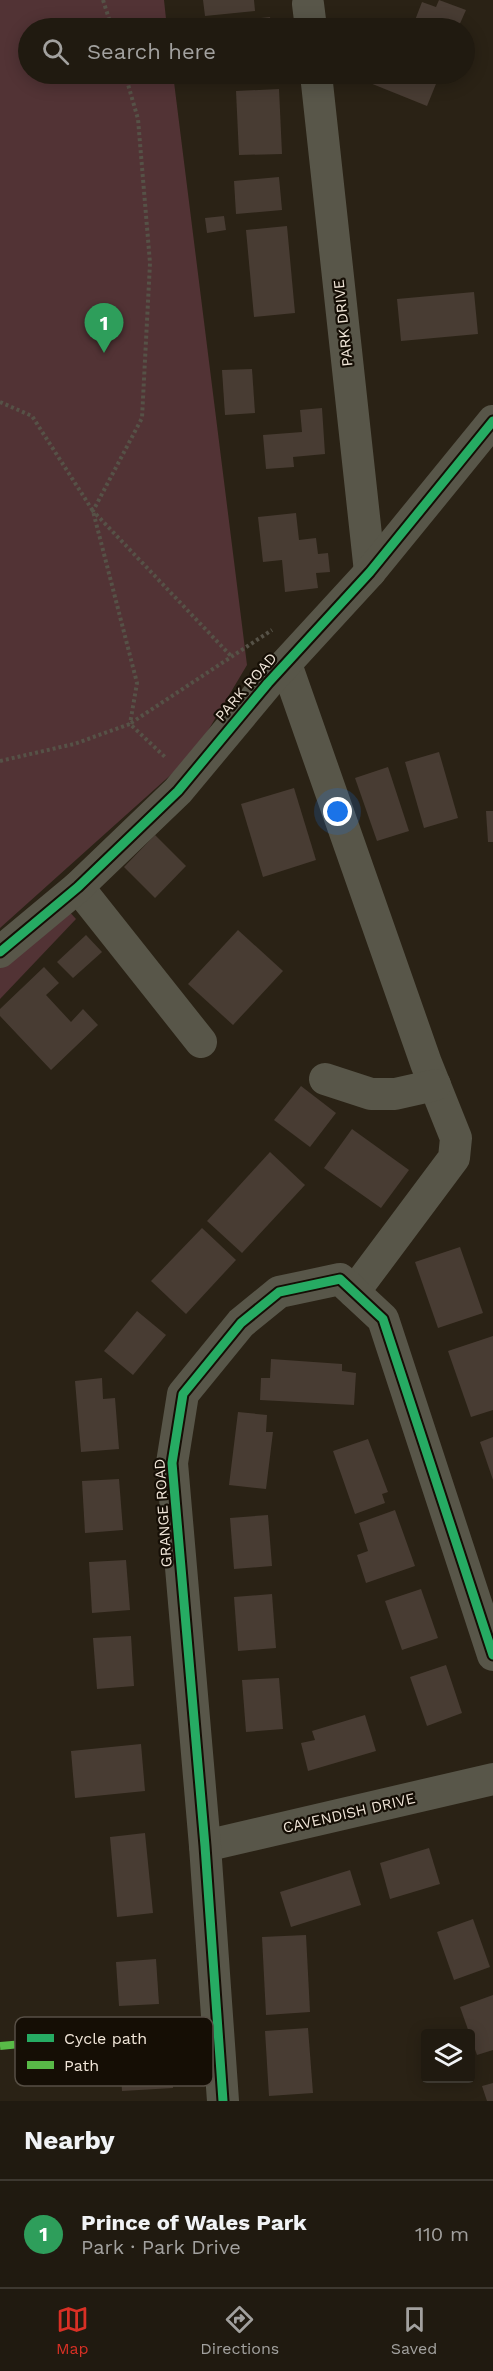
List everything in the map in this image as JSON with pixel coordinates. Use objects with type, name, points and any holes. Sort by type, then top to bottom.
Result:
[{"type":"street","name":"PARK DRIVE","points":[[317,84],[370,572]]},
{"type":"street","name":"PARK ROAD","points":[[0,952],[78,887],[178,790],[286,664],[370,572],[491,426]]},
{"type":"street","points":[[286,664],[435,1085],[456,1138],[454,1158],[354,1292]]},
{"type":"street","points":[[78,887],[201,1042]]},
{"type":"street","points":[[326,1079],[371,1094],[395,1094],[435,1085]]},
{"type":"street","name":"GRANGE ROAD","points":[[223,2101],[205,1846],[172,1463],[183,1394],[241,1323],[279,1292],[340,1279],[383,1319],[493,1655]]},
{"type":"street","name":"CAVENDISH DRIVE","points":[[205,1846],[492,1784]]},
{"type":"path","points":[[104,0],[109,18]]},
{"type":"path","points":[[128,84],[138,120],[150,263],[142,418],[93,511],[137,683],[130,724]]},
{"type":"path","points":[[0,402],[32,416],[93,511],[231,656]]},
{"type":"path","points":[[0,761],[74,744],[130,724],[269,631],[279,628]]},
{"type":"path","points":[[130,724],[169,760]]},
{"type":"shaded area","points":[[0,0],[164,0],[166,18],[18,18],[18,84],[174,84],[247,665],[194,754],[0,928]]},
{"type":"shaded area","points":[[66,908],[76,919],[0,999],[0,966]]},
{"type":"building","points":[[203,0],[254,0],[255,11],[205,16]]},
{"type":"building","points":[[439,0],[466,10],[462,18],[416,18],[422,2],[436,7]]},
{"type":"building","points":[[372,84],[436,84],[427,106]]},
{"type":"building","points":[[279,89],[282,154],[239,155],[236,91]]},
{"type":"building","points":[[279,177],[282,210],[236,214],[234,181]]},
{"type":"building","points":[[224,216],[226,230],[207,233],[205,218]]},
{"type":"building","points":[[287,226],[295,313],[254,317],[246,230]]},
{"type":"building","points":[[474,292],[478,334],[401,341],[397,299]]},
{"type":"building","points":[[252,369],[255,413],[225,415],[222,370]]},
{"type":"building","points":[[322,408],[325,454],[293,457],[294,467],[266,469],[263,435],[302,432],[300,410]]},
{"type":"building","points":[[296,513],[299,540],[316,538],[318,554],[328,553],[330,572],[316,573],[318,588],[285,592],[282,560],[263,562],[258,517]]},
{"type":"building","points":[[439,752],[458,818],[424,828],[405,762]]},
{"type":"building","points":[[388,767],[409,831],[377,841],[355,778]]},
{"type":"building","points":[[294,788],[316,860],[263,877],[241,804]]},
{"type":"building","points":[[486,811],[493,811],[493,842],[488,842]]},
{"type":"building","points":[[155,835],[186,866],[155,898],[124,867]]},
{"type":"building","points":[[238,930],[283,971],[233,1025],[188,984]]},
{"type":"building","points":[[86,935],[102,952],[73,978],[57,962]]},
{"type":"building","points":[[44,967],[59,983],[46,995],[71,1022],[83,1009],[98,1025],[51,1070],[0,1016],[0,1009]]},
{"type":"building","points":[[301,1086],[336,1113],[310,1147],[274,1120]]},
{"type":"building","points":[[352,1129],[409,1170],[381,1208],[324,1168]]},
{"type":"building","points":[[270,1152],[305,1185],[242,1253],[207,1221]]},
{"type":"building","points":[[202,1228],[236,1260],[186,1314],[151,1281]]},
{"type":"building","points":[[460,1247],[483,1313],[438,1328],[415,1262]]},
{"type":"building","points":[[137,1311],[166,1335],[133,1375],[104,1351]]},
{"type":"building","points":[[493,1336],[493,1410],[471,1417],[448,1351]]},
{"type":"building","points":[[271,1359],[342,1364],[342,1371],[356,1373],[354,1405],[260,1400],[261,1378],[270,1378]]},
{"type":"building","points":[[102,1378],[103,1399],[115,1398],[119,1449],[81,1452],[75,1381]]},
{"type":"building","points":[[238,1412],[267,1415],[266,1432],[273,1432],[266,1489],[229,1485]]},
{"type":"building","points":[[493,1437],[493,1480],[480,1442]]},
{"type":"building","points":[[368,1439],[388,1492],[382,1494],[385,1503],[355,1514],[333,1451]]},
{"type":"building","points":[[119,1479],[123,1530],[85,1533],[82,1481]]},
{"type":"building","points":[[395,1510],[415,1566],[366,1583],[357,1555],[368,1551],[359,1523]]},
{"type":"building","points":[[268,1515],[272,1566],[234,1569],[230,1518]]},
{"type":"building","points":[[126,1560],[130,1610],[92,1613],[89,1562]]},
{"type":"building","points":[[421,1589],[438,1638],[402,1650],[385,1601]]},
{"type":"building","points":[[272,1594],[276,1648],[238,1651],[234,1597]]},
{"type":"building","points":[[131,1636],[134,1686],[97,1689],[93,1638]]},
{"type":"building","points":[[446,1665],[462,1713],[427,1726],[410,1677]]},
{"type":"building","points":[[279,1678],[283,1729],[246,1732],[242,1680]]},
{"type":"building","points":[[365,1715],[376,1751],[308,1771],[301,1743],[315,1740],[312,1731]]},
{"type":"building","points":[[141,1744],[145,1791],[75,1798],[71,1751]]},
{"type":"building","points":[[145,1833],[153,1913],[117,1917],[110,1837]]},
{"type":"building","points":[[429,1848],[440,1884],[390,1899],[380,1863]]},
{"type":"building","points":[[350,1870],[361,1905],[291,1927],[280,1892]]},
{"type":"building","points":[[473,1919],[490,1967],[454,1980],[437,1932]]},
{"type":"building","points":[[306,1935],[310,2012],[266,2015],[262,1937]]},
{"type":"building","points":[[156,1959],[159,2004],[119,2006],[116,1962]]},
{"type":"building","points":[[493,1995],[493,2050],[477,2055],[475,2029],[468,2029],[460,2007]]},
{"type":"building","points":[[308,2028],[313,2093],[269,2096],[265,2031]]},
{"type":"building","points":[[493,2083],[493,2101],[487,2101],[482,2086]]},
{"type":"building","points":[[122,2086],[173,2086],[173,2088],[122,2091]]},
{"type":"marked path","points":[[213,2026],[218,2026]]},
{"type":"marked path","points":[[0,2046],[15,2045]]},
{"type":"cycle path","points":[[0,952],[78,887],[178,791],[268,683],[370,572],[493,421]]},
{"type":"cycle path","points":[[223,2101],[205,1846],[172,1463],[183,1394],[241,1323],[279,1292],[340,1279],[383,1319],[493,1655]]},
{"type":"place","name":"Prince of Wales Park","points":[[104,353]]}]
